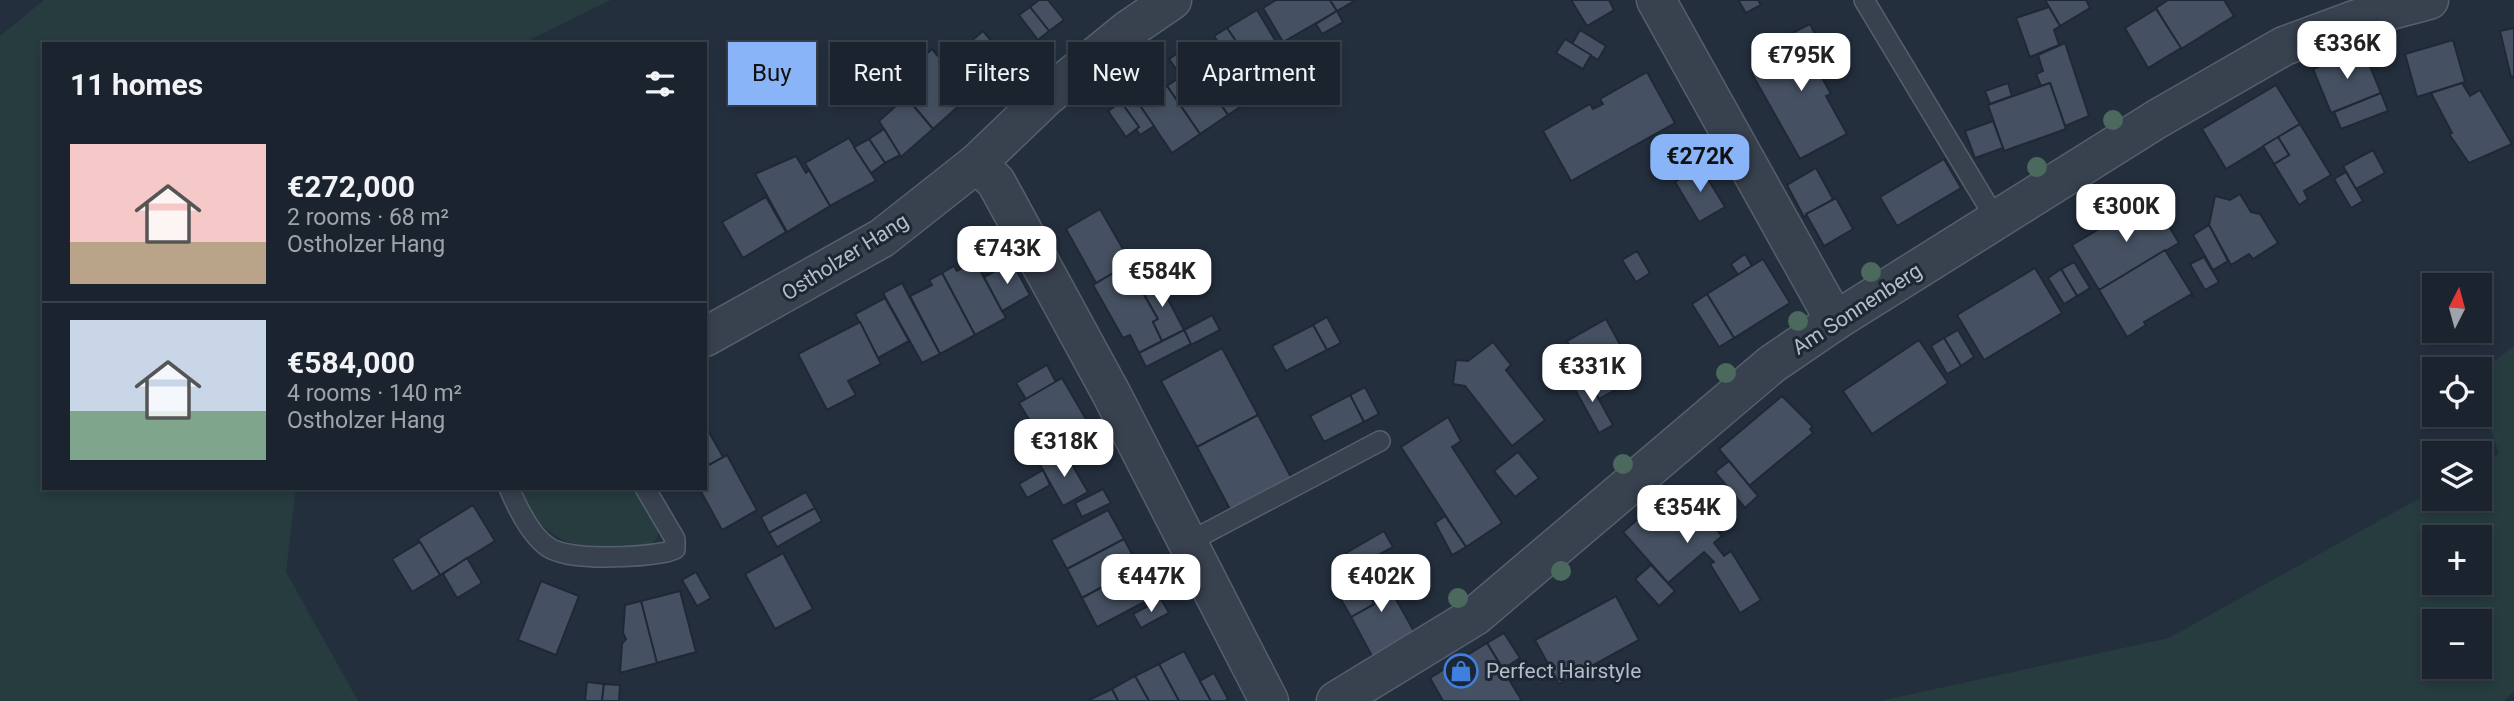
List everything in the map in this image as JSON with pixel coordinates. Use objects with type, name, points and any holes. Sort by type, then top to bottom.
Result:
[{"type":"street","name":"Ostholzer Hang","points":[[707,336],[881,238],[977,163],[1047,96],[1128,30],[1172,0]]},
{"type":"street","points":[[1656,0],[1835,321]]},
{"type":"street","name":"Am Sonnenberg","points":[[1336,701],[1475,616],[1772,364],[1835,321],[2157,119],[2284,46],[2357,19],[2429,0]]},
{"type":"street","points":[[977,163],[996,182],[1111,393],[1269,701]]},
{"type":"lane","points":[[1864,0],[1997,220]]},
{"type":"lane","points":[[1187,543],[1380,441]]},
{"type":"lane","points":[[510,490],[517,508],[544,543],[555,550],[589,555],[667,552],[675,549],[676,539],[646,490]]},
{"type":"green space","points":[[44,0],[611,0],[525,42],[42,42],[42,490],[296,490],[286,572],[358,701],[0,701],[0,36]]},
{"type":"green space","points":[[2514,346],[2514,691],[2504,701],[1880,701],[2169,638],[2422,497],[2422,511],[2492,511],[2492,458],[2499,454],[2490,427],[2492,363]]},
{"type":"green space","points":[[529,490],[638,490],[660,527],[658,535],[649,545],[620,549],[566,541],[545,528],[529,509],[522,494]]},
{"type":"building","points":[[1039,0],[1048,0],[1064,20],[1049,31],[1030,7]]},
{"type":"building","points":[[1276,0],[1330,0],[1337,11],[1283,42],[1263,8]]},
{"type":"building","points":[[1330,0],[1356,0],[1337,11]]},
{"type":"building","points":[[1571,0],[1609,0],[1614,10],[1587,26]]},
{"type":"building","points":[[1738,0],[1758,0],[1761,5],[1746,13]]},
{"type":"building","points":[[2045,0],[2086,0],[2090,8],[2060,26]]},
{"type":"building","points":[[2168,0],[2224,0],[2234,16],[2181,49],[2156,8]]},
{"type":"building","points":[[1030,7],[1049,31],[1038,40],[1019,15]]},
{"type":"building","points":[[2049,7],[2060,26],[2054,30],[2059,45],[2030,57],[2016,18]]},
{"type":"building","points":[[2156,9],[2181,48],[2148,68],[2125,28]]},
{"type":"building","points":[[1257,10],[1276,42],[1236,42],[1227,28]]},
{"type":"building","points":[[1337,11],[1343,22],[1322,34],[1316,24]]},
{"type":"building","points":[[1810,24],[1831,65],[1819,72],[1831,94],[1826,96],[1847,134],[1800,159],[1752,74],[1788,53],[1780,39]]},
{"type":"building","points":[[1227,28],[1236,42],[1218,42],[1214,36]]},
{"type":"building","points":[[2514,28],[2514,76],[2511,77],[2500,31]]},
{"type":"building","points":[[1580,30],[1606,46],[1598,60],[1572,44]]},
{"type":"building","points":[[983,31],[992,42],[970,42]]},
{"type":"building","points":[[1565,39],[1591,55],[1583,69],[1556,53]]},
{"type":"building","points":[[2453,40],[2465,82],[2417,97],[2405,54]]},
{"type":"building","points":[[2065,43],[2089,116],[2065,126],[2050,83],[2041,86],[2036,74],[2043,71],[2038,55]]},
{"type":"building","points":[[932,49],[940,58],[940,105],[960,105],[933,129],[913,105],[926,105],[926,54]]},
{"type":"building","points":[[2363,49],[2381,93],[2331,113],[2313,69]]},
{"type":"building","points":[[1178,53],[1178,72],[1169,59]]},
{"type":"building","points":[[1647,72],[1675,123],[1571,181],[1543,131],[1590,104],[1593,109],[1603,104],[1600,99]]},
{"type":"building","points":[[1178,78],[1178,102],[1167,86]]},
{"type":"building","points":[[2008,83],[2012,96],[1990,104],[1985,91]]},
{"type":"building","points":[[2050,83],[2066,129],[2004,151],[1988,105]]},
{"type":"building","points":[[2462,83],[2470,96],[2480,90],[2512,144],[2469,163],[2449,134],[2452,133],[2431,93]]},
{"type":"building","points":[[2276,85],[2300,124],[2226,169],[2202,129]]},
{"type":"building","points":[[1167,86],[1200,134],[1172,153],[1139,105],[1164,105],[1164,88]]},
{"type":"building","points":[[2381,93],[2388,111],[2341,129],[2334,112]]},
{"type":"building","points":[[897,105],[913,105],[933,129],[901,157],[879,121]]},
{"type":"building","points":[[1117,105],[1123,105],[1139,127],[1126,137],[1108,111]]},
{"type":"building","points":[[1123,105],[1140,105],[1154,126],[1140,135],[1136,129],[1139,127]]},
{"type":"building","points":[[1180,105],[1221,105],[1228,115],[1200,134]]},
{"type":"building","points":[[1221,105],[1243,105],[1228,115]]},
{"type":"building","points":[[1993,121],[2003,148],[1975,158],[1965,131]]},
{"type":"building","points":[[2300,124],[2331,175],[2304,191],[2308,199],[2299,205],[2274,164],[2289,155],[2278,137]]},
{"type":"building","points":[[884,129],[900,155],[885,163],[869,139]]},
{"type":"building","points":[[2278,137],[2289,155],[2274,164],[2263,146]]},
{"type":"building","points":[[849,138],[876,181],[830,206],[805,163]]},
{"type":"building","points":[[869,139],[885,163],[871,173],[854,147]]},
{"type":"building","points":[[2373,150],[2385,173],[2356,189],[2343,166]]},
{"type":"building","points":[[796,156],[806,173],[809,170],[830,206],[787,232],[755,174]]},
{"type":"building","points":[[1944,159],[1961,188],[1897,226],[1880,197]]},
{"type":"building","points":[[1700,166],[1725,207],[1699,222],[1675,182]]},
{"type":"building","points":[[1816,168],[1833,199],[1804,217],[1787,185]]},
{"type":"building","points":[[2346,172],[2363,201],[2351,208],[2334,179]]},
{"type":"building","points":[[2240,194],[2251,212],[2260,214],[2278,243],[2253,259],[2249,254],[2231,265],[2209,225],[2215,196],[2230,200]]},
{"type":"building","points":[[766,197],[786,232],[743,258],[722,222]]},
{"type":"building","points":[[1836,198],[1853,229],[1824,246],[1806,214]]},
{"type":"building","points":[[2152,198],[2179,243],[2099,290],[2072,245]]},
{"type":"building","points":[[1100,209],[1131,263],[1096,283],[1066,229]]},
{"type":"building","points":[[2209,225],[2228,261],[2213,270],[2193,235]]},
{"type":"building","points":[[2165,250],[2194,297],[2190,295],[2144,322],[2146,325],[2127,337],[2099,290]]},
{"type":"building","points":[[1637,251],[1650,273],[1636,282],[1622,260]]},
{"type":"building","points":[[1745,254],[1752,266],[1738,275],[1731,264]]},
{"type":"building","points":[[2204,257],[2219,282],[2205,290],[2190,264]]},
{"type":"building","points":[[1763,259],[1790,303],[1734,338],[1707,294]]},
{"type":"building","points":[[975,261],[1006,318],[975,335],[942,273],[954,266],[957,271]]},
{"type":"building","points":[[1012,262],[1030,295],[1002,311],[984,277]]},
{"type":"building","points":[[2074,262],[2090,288],[2077,296],[2061,269]]},
{"type":"building","points":[[1127,265],[1158,319],[1153,322],[1162,341],[1139,353],[1130,335],[1123,338],[1093,285]]},
{"type":"building","points":[[2035,268],[2062,313],[1984,360],[1957,315]]},
{"type":"building","points":[[2061,269],[2077,296],[2064,304],[2048,278]]},
{"type":"building","points":[[942,273],[975,335],[940,354],[910,296],[932,285],[929,280]]},
{"type":"building","points":[[1156,276],[1184,330],[1162,341],[1153,322],[1158,319],[1139,285]]},
{"type":"building","points":[[902,283],[940,354],[922,363],[883,293]]},
{"type":"building","points":[[1707,294],[1734,338],[1719,347],[1692,304]]},
{"type":"building","points":[[885,298],[909,341],[878,358],[855,314]]},
{"type":"building","points":[[1212,315],[1220,330],[1191,345],[1184,330]]},
{"type":"building","points":[[1327,317],[1341,343],[1327,350],[1313,325]]},
{"type":"building","points":[[1606,319],[1638,377],[1599,399],[1567,341]]},
{"type":"building","points":[[860,322],[881,364],[848,381],[856,395],[827,410],[798,354]]},
{"type":"building","points":[[1313,325],[1327,350],[1286,371],[1272,346]]},
{"type":"building","points":[[1184,330],[1191,344],[1146,367],[1139,353]]},
{"type":"building","points":[[1958,330],[1974,357],[1961,366],[1944,338]]},
{"type":"building","points":[[1944,338],[1961,366],[1947,374],[1931,346]]},
{"type":"building","points":[[1919,340],[1948,383],[1872,434],[1843,391]]},
{"type":"building","points":[[1493,342],[1511,365],[1506,370],[1545,420],[1512,446],[1465,386],[1453,384],[1456,360],[1468,361]]},
{"type":"building","points":[[1222,348],[1258,415],[1197,447],[1161,381]]},
{"type":"building","points":[[1047,365],[1056,382],[1026,399],[1016,383]]},
{"type":"building","points":[[1586,376],[1613,425],[1599,433],[1572,384]]},
{"type":"building","points":[[1062,378],[1090,426],[1048,451],[1019,403]]},
{"type":"building","points":[[1365,387],[1379,414],[1364,422],[1350,395]]},
{"type":"building","points":[[1350,395],[1364,422],[1324,442],[1310,416]]},
{"type":"building","points":[[1782,396],[1813,427],[1810,429],[1813,433],[1749,486],[1719,449]]},
{"type":"building","points":[[1258,415],[1293,481],[1232,513],[1197,447]]},
{"type":"building","points":[[1448,417],[1461,441],[1452,447],[1502,523],[1466,547],[1401,447]]},
{"type":"building","points":[[707,429],[723,457],[707,466]]},
{"type":"building","points":[[1064,451],[1088,492],[1063,506],[1040,465]]},
{"type":"building","points":[[1518,452],[1539,478],[1515,497],[1494,471]]},
{"type":"building","points":[[727,455],[757,510],[722,530],[700,490],[707,490],[707,466]]},
{"type":"building","points":[[1729,461],[1758,496],[1745,508],[1715,472]]},
{"type":"building","points":[[1043,470],[1050,485],[1027,498],[1019,484]]},
{"type":"building","points":[[1677,485],[1722,536],[1714,543],[1724,556],[1731,551],[1761,600],[1740,613],[1710,564],[1714,562],[1704,552],[1668,583],[1623,532]]},
{"type":"building","points":[[1103,489],[1111,503],[1082,517],[1075,503]]},
{"type":"building","points":[[806,492],[815,508],[769,533],[761,517]]},
{"type":"building","points":[[473,505],[495,541],[440,575],[418,539]]},
{"type":"building","points":[[815,508],[822,521],[777,547],[769,533]]},
{"type":"building","points":[[1108,510],[1124,539],[1067,569],[1051,540]]},
{"type":"building","points":[[1445,516],[1466,547],[1452,555],[1435,523]]},
{"type":"building","points":[[1384,531],[1393,547],[1355,568],[1346,553]]},
{"type":"building","points":[[1124,539],[1139,567],[1082,598],[1067,569]]},
{"type":"building","points":[[420,542],[440,575],[412,592],[392,559]]},
{"type":"building","points":[[783,553],[813,609],[775,629],[745,574]]},
{"type":"building","points":[[467,558],[482,583],[457,598],[443,574]]},
{"type":"building","points":[[1373,558],[1416,635],[1373,658],[1351,617],[1374,604],[1355,568]]},
{"type":"building","points":[[1651,565],[1675,591],[1659,606],[1635,579]]},
{"type":"building","points":[[1139,567],[1154,597],[1097,627],[1082,598]]},
{"type":"building","points":[[1355,568],[1374,604],[1351,617],[1334,587],[1342,575]]},
{"type":"building","points":[[696,572],[711,598],[697,606],[682,580]]},
{"type":"building","points":[[541,581],[579,596],[556,655],[518,640]]},
{"type":"building","points":[[680,591],[696,652],[656,663],[641,601]]},
{"type":"building","points":[[1616,596],[1639,640],[1559,684],[1535,640]]},
{"type":"building","points":[[1161,599],[1169,613],[1141,628],[1133,614]]},
{"type":"building","points":[[641,601],[657,663],[620,673],[622,644],[626,639],[623,633],[625,605]]},
{"type":"building","points":[[1504,633],[1520,658],[1503,669],[1487,643]]},
{"type":"building","points":[[1487,643],[1522,701],[1443,701],[1430,678]]},
{"type":"building","points":[[1184,651],[1211,701],[1179,701],[1159,664]]},
{"type":"building","points":[[1159,664],[1179,701],[1149,701],[1135,676]]},
{"type":"building","points":[[1214,673],[1228,699],[1225,701],[1211,701],[1200,681]]},
{"type":"building","points":[[1135,676],[1149,701],[1118,701],[1112,689]]},
{"type":"building","points":[[587,682],[604,684],[602,701],[585,701]]},
{"type":"building","points":[[604,684],[620,685],[619,701],[602,701]]},
{"type":"building","points":[[1112,689],[1118,701],[1087,701]]},
{"type":"place","name":"Perfect Hairstyle","points":[[1461,671]]}]
